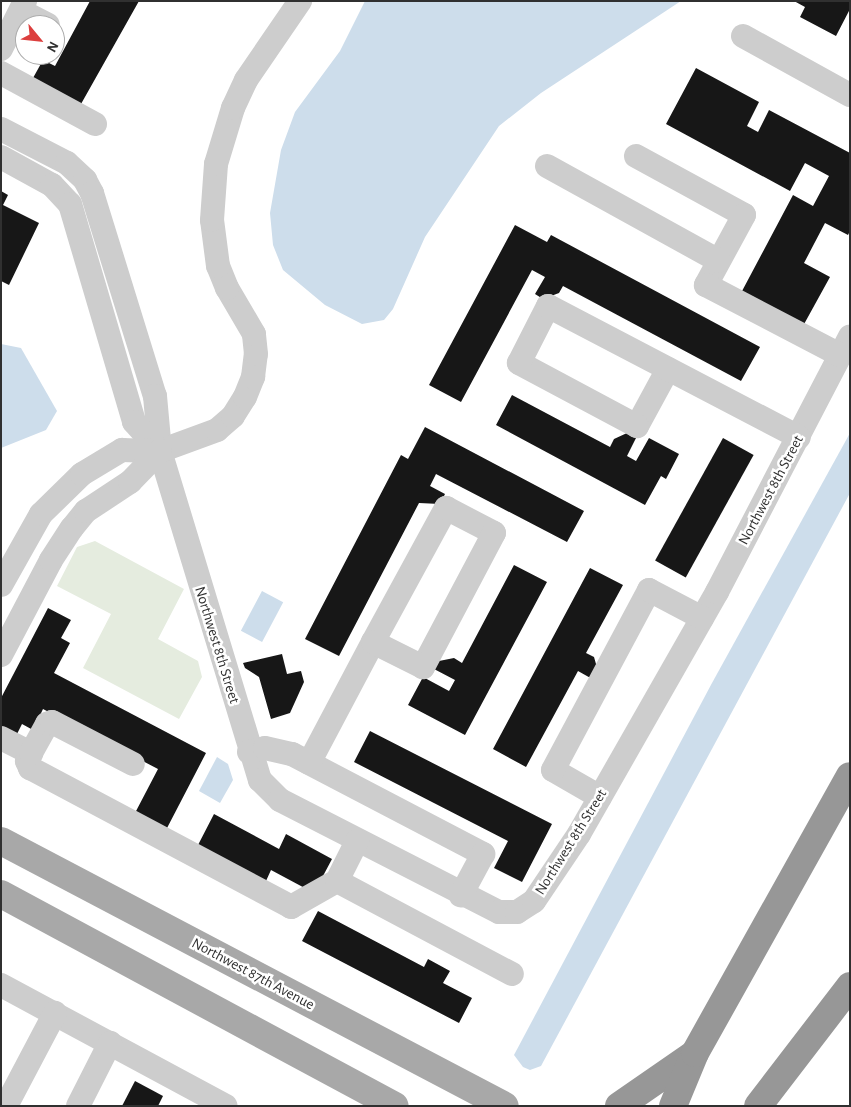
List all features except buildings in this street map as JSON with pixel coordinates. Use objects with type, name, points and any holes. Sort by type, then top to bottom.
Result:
[{"type":"highway","points":[[673,1106],[695,1053],[850,776]]},
{"type":"highway","points":[[758,1106],[850,986]]},
{"type":"highway","points":[[619,1106],[695,1053]]},
{"type":"main road","name":"Northwest 87th Avenue","points":[[1,841],[505,1106]]},
{"type":"main road","points":[[1,894],[396,1106]]},
{"type":"street","points":[[1,586],[41,514],[82,474],[122,450],[160,451],[217,430],[233,416],[253,378],[256,354],[254,334],[227,288],[213,240],[216,164],[233,108],[246,80],[300,1]]},
{"type":"street","points":[[1,49],[23,6],[36,15]]},
{"type":"street","points":[[743,36],[848,90]]},
{"type":"street","points":[[1,73],[95,124]]},
{"type":"street","points":[[1,129],[68,163],[85,180],[92,193],[155,396],[160,451],[130,482],[98,502],[72,528],[51,560],[1,655]]},
{"type":"street","points":[[636,156],[744,215],[706,285],[845,346]]},
{"type":"street","points":[[1,157],[52,185],[70,204],[134,422],[160,451]]},
{"type":"street","points":[[547,166],[719,261]]},
{"type":"street","points":[[668,369],[637,426],[519,363],[548,306],[799,437]]},
{"type":"street","name":"Northwest 8th Street","points":[[160,451],[249,752],[260,780],[269,791],[357,841],[461,895],[499,912],[508,914],[526,908],[548,882],[600,797],[702,618],[799,437],[845,346]]},
{"type":"street","points":[[309,763],[373,642],[446,508],[494,533],[423,667],[373,642]]},
{"type":"street","points":[[600,797],[554,770],[649,590],[702,618]]},
{"type":"street","points":[[134,764],[52,722],[47,724],[27,761],[30,768],[291,907],[337,881],[357,841]]},
{"type":"street","points":[[1,738],[31,753]]},
{"type":"street","points":[[249,752],[265,748],[281,750],[483,854],[461,895]]},
{"type":"street","points":[[337,881],[512,974]]},
{"type":"street","points":[[1,985],[226,1106]]},
{"type":"street","points":[[7,1104],[55,1013]]},
{"type":"street","points":[[78,1106],[110,1043]]},
{"type":"shaded area","points":[[95,541],[184,589],[158,639],[198,661],[202,677],[179,719],[83,668],[111,614],[57,586],[77,547]]},
{"type":"water","points":[[365,1],[681,1],[541,93],[499,126],[425,237],[393,309],[384,320],[362,324],[325,305],[283,270],[273,245],[270,213],[281,150],[295,112],[340,51]]},
{"type":"water","points":[[1,344],[21,348],[57,411],[46,430],[1,448]]},
{"type":"water","points":[[850,433],[850,493],[541,1066],[530,1070],[523,1067],[514,1055],[712,683]]},
{"type":"water","points":[[262,591],[283,602],[262,642],[241,631]]},
{"type":"water","points":[[217,757],[228,764],[233,780],[220,803],[199,791]]}]
